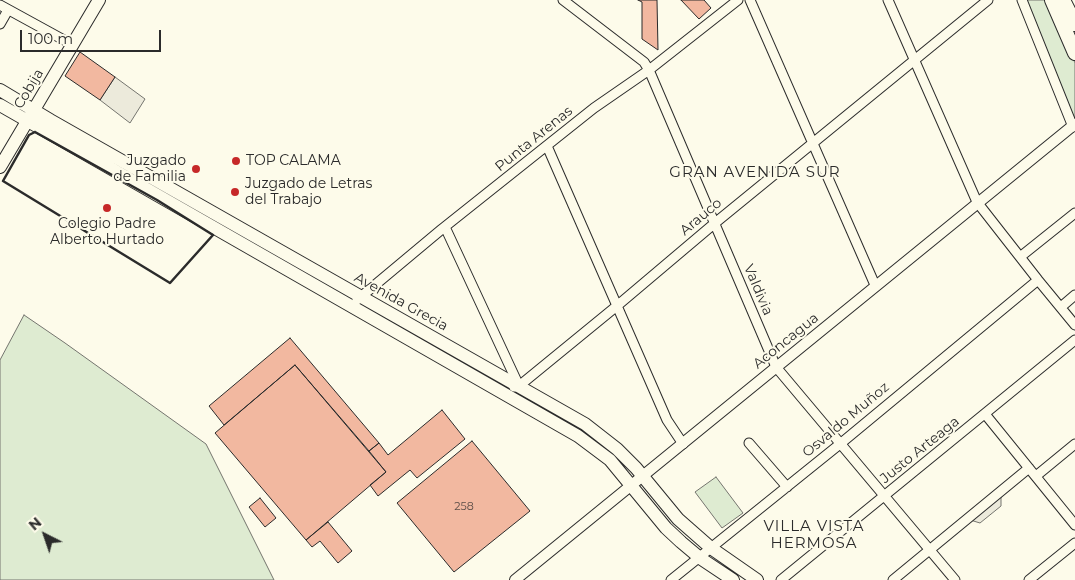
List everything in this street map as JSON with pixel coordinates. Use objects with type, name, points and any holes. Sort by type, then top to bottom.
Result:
[{"type":"main road","name":"Cobija","points":[[0,167],[99,0]]},
{"type":"main road","points":[[1052,0],[1066,7],[1075,24]]},
{"type":"main road","points":[[1066,7],[1075,53]]},
{"type":"main road","name":"Avenida Grecia","points":[[0,90],[31,116]]},
{"type":"main road","name":"Avenida Grecia","points":[[0,104],[31,116],[357,301],[519,386],[585,424],[605,438],[642,476],[678,519],[711,548],[757,580]]},
{"type":"main road","name":"Avenida Grecia","points":[[357,301],[595,447],[610,460],[666,528],[700,558],[733,580]]},
{"type":"street","name":"Valdivia","points":[[563,0],[644,62],[776,367],[955,580]]},
{"type":"street","name":"Punta Arenas","points":[[357,301],[445,227],[594,108],[649,70],[738,0]]},
{"type":"street","points":[[750,0],[807,134],[813,143],[875,285]]},
{"type":"street","points":[[888,0],[977,202],[1075,325]]},
{"type":"street","name":"Arauco","points":[[519,386],[988,0]]},
{"type":"street","points":[[1022,0],[1074,125]]},
{"type":"street","points":[[0,5],[73,45]]},
{"type":"street","points":[[0,24],[8,10]]},
{"type":"street","name":"Aconcagua","points":[[515,580],[875,285],[1074,125]]},
{"type":"street","points":[[547,146],[667,420],[683,444]]},
{"type":"street","points":[[1020,257],[1075,213]]},
{"type":"street","points":[[445,227],[519,386],[498,389]]},
{"type":"street","name":"Osvaldo Muñoz","points":[[671,580],[840,444],[1038,280]]},
{"type":"street","points":[[1061,306],[1075,295]]},
{"type":"street","name":"Justo Arteaga","points":[[780,580],[885,497],[1075,340]]},
{"type":"street","points":[[985,414],[1075,525]]},
{"type":"street","points":[[749,444],[787,487]]},
{"type":"street","points":[[1036,476],[1075,444]]},
{"type":"street","points":[[893,580],[1029,468]]},
{"type":"street","points":[[1029,580],[1075,543]]},
{"type":"green space","points":[[1022,0],[1049,0],[1075,63],[1075,124]]},
{"type":"green space","points":[[24,315],[206,444],[274,580],[0,580],[0,360]]},
{"type":"green space","points":[[716,477],[743,513],[722,528],[695,492]]},
{"type":"shaded area","points":[[115,77],[145,99],[130,123],[100,100]]},
{"type":"shaded area","points":[[1001,491],[1001,506],[980,523],[967,519]]},
{"type":"building","points":[[638,0],[657,0],[658,50],[642,39],[642,2]]},
{"type":"building","points":[[681,0],[704,0],[711,8],[699,19]]},
{"type":"building","points":[[80,52],[115,77],[100,100],[65,76]]},
{"type":"building","points":[[290,338],[379,443],[369,451],[295,365],[224,425],[209,406]]},
{"type":"building","points":[[295,365],[386,472],[306,540],[215,433]]},
{"type":"building","points":[[442,410],[465,439],[417,478],[410,470],[378,496],[370,485],[386,472],[369,451],[379,443],[388,455]]},
{"type":"building","points":[[472,441],[530,511],[454,572],[397,503]]},
{"type":"building","points":[[260,498],[276,518],[265,527],[249,507]]},
{"type":"building","points":[[328,522],[352,551],[338,563],[320,541],[312,547],[306,540]]},
{"type":"wall","points":[[35,132],[157,200],[213,235],[170,283],[3,181],[29,135],[35,132]]},
{"type":"place","name":"TOP CALAMA","points":[[236,161]]},
{"type":"place","name":"Juzgado de Familia","points":[[196,169]]},
{"type":"place","name":"Juzgado de Letras del Trabajo","points":[[235,192]]},
{"type":"place","name":"Colegio Padre Alberto Hurtado","points":[[107,208]]},
{"type":"district","name":"GRAN AVENIDA SUR","points":[[755,173]]},
{"type":"district","name":"VILLA VISTA HERMOSA","points":[[814,536]]}]
